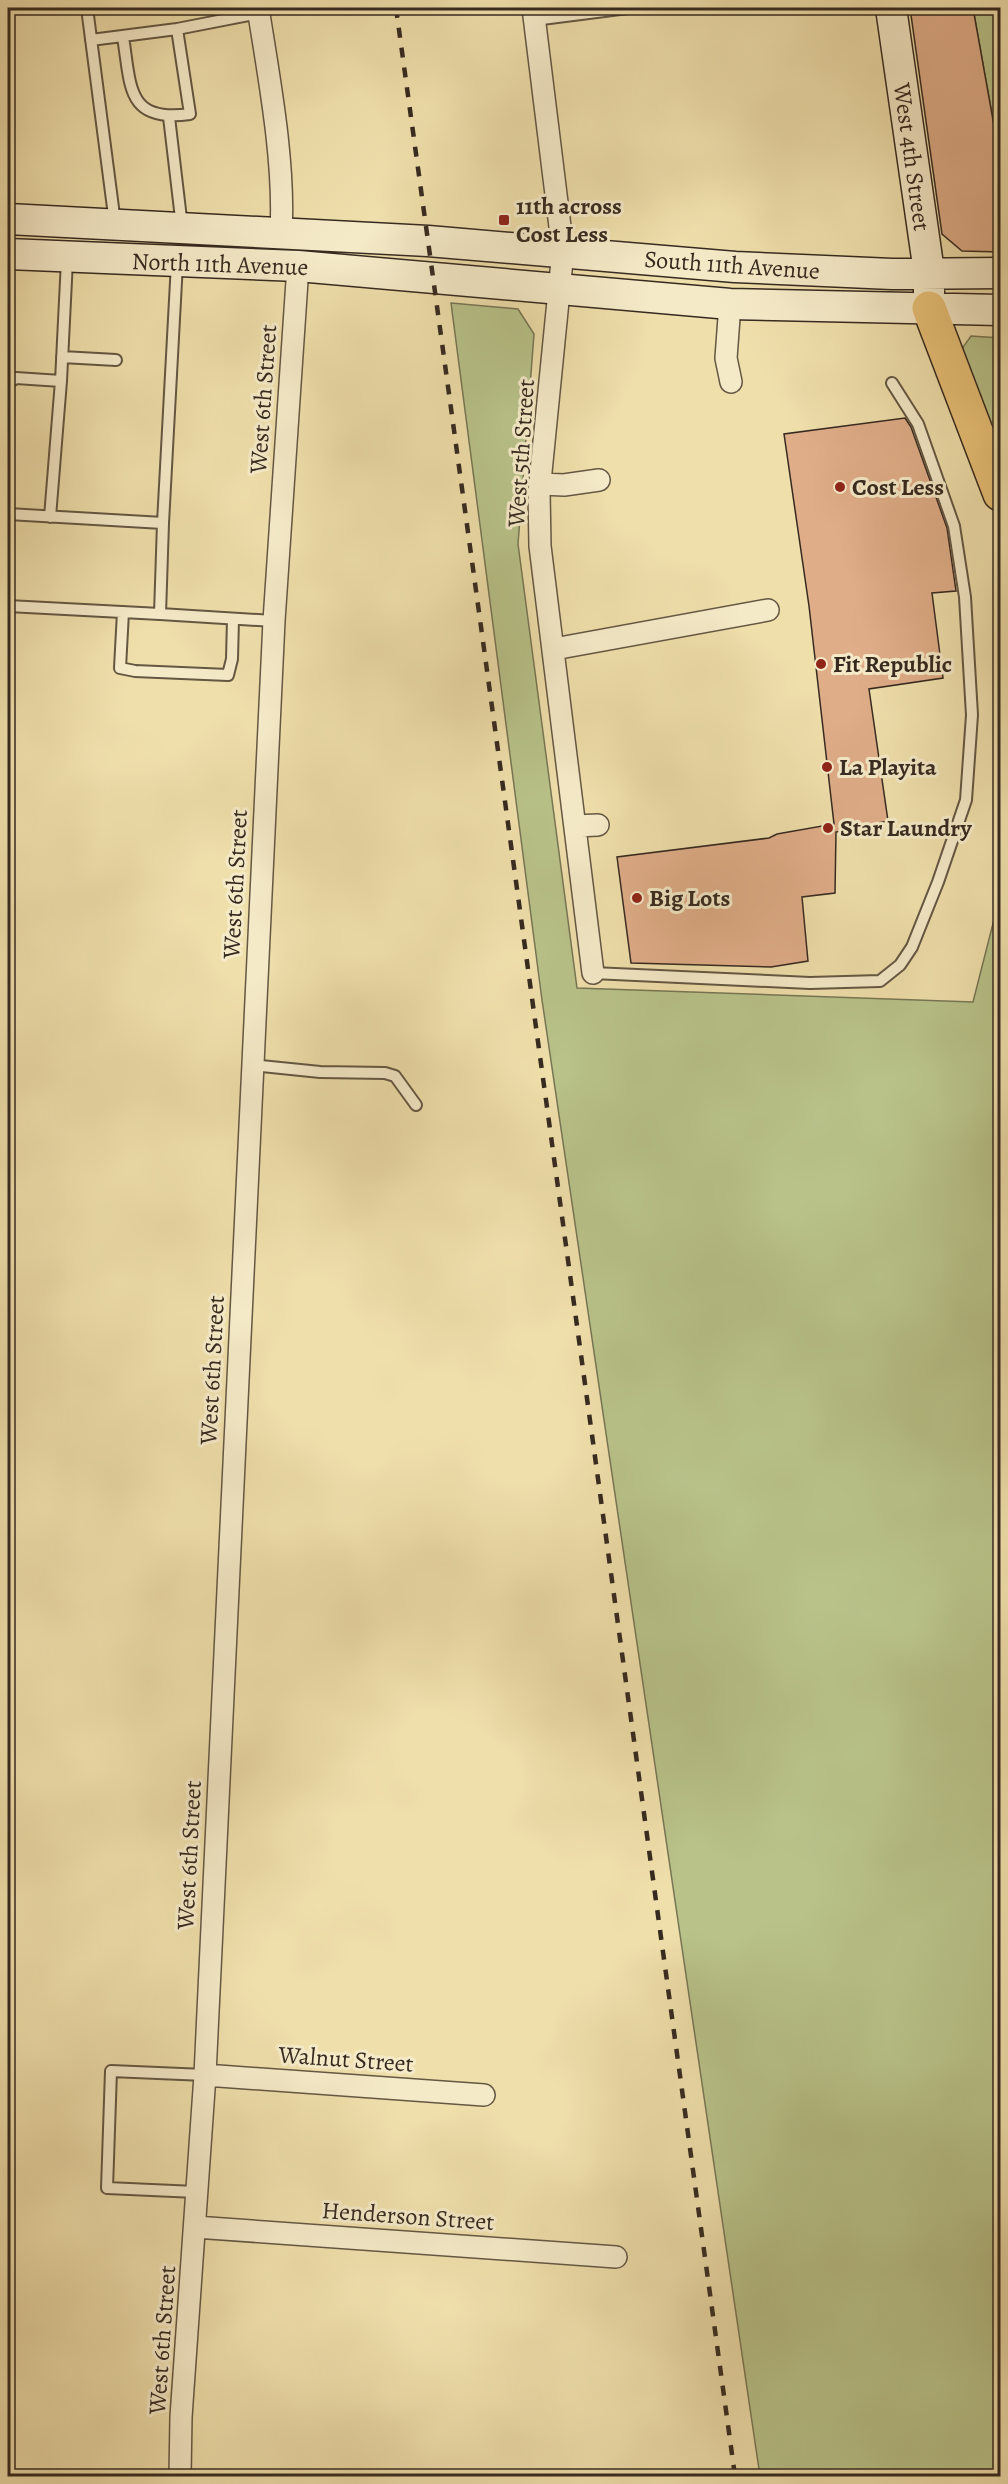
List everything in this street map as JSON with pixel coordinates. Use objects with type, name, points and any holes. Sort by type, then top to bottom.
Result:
[{"type":"highway","points":[[929,308],[1000,494]]},
{"type":"main road","name":"West 4th Street","points":[[891,8],[929,272],[929,308]]},
{"type":"main road","name":"North 11th Avenue","points":[[8,219],[415,240]]},
{"type":"main road","points":[[108,259],[141,242],[266,250],[278,242],[280,232]]},
{"type":"main road","name":"South 11th Avenue","points":[[415,240],[735,267],[892,274],[1000,273]]},
{"type":"main road","points":[[298,266],[305,256],[314,251],[325,249],[394,253],[415,240]]},
{"type":"main road","name":"North 11th Avenue","points":[[8,254],[298,266],[433,277]]},
{"type":"main road","name":"South 11th Avenue","points":[[433,277],[730,304],[1000,310]]},
{"type":"street","points":[[259,10],[283,200],[280,232]]},
{"type":"street","name":"West 5th Street","points":[[534,14],[563,251],[540,484],[540,546],[593,973]]},
{"type":"street","name":"West 6th Street","points":[[180,2476],[181,2417],[205,2075],[274,621],[298,266]]},
{"type":"street","points":[[730,304],[726,357],[731,382]]},
{"type":"street","points":[[540,484],[564,485],[599,480]]},
{"type":"street","points":[[554,649],[768,610]]},
{"type":"street","points":[[575,826],[598,825]]},
{"type":"street","name":"Walnut Street","points":[[205,2075],[484,2095]]},
{"type":"street","name":"Henderson Street","points":[[195,2227],[616,2257]]},
{"type":"lane","points":[[87,8],[115,223]]},
{"type":"lane","points":[[534,14],[628,8]]},
{"type":"lane","points":[[92,40],[177,29],[259,10]]},
{"type":"lane","points":[[123,37],[136,100],[145,110],[169,117],[190,114],[177,29]]},
{"type":"lane","points":[[169,117],[182,227]]},
{"type":"lane","points":[[50,517],[61,381],[67,258]]},
{"type":"lane","points":[[160,614],[177,262]]},
{"type":"lane","points":[[62,357],[116,360]]},
{"type":"lane","points":[[8,383],[16,378],[61,381]]},
{"type":"lane","points":[[593,973],[810,983],[880,981],[900,965],[912,947],[938,882],[966,800],[972,715],[965,597],[954,526],[918,424],[892,383]]},
{"type":"lane","points":[[8,514],[163,523]]},
{"type":"lane","points":[[8,606],[274,621]]},
{"type":"lane","points":[[123,612],[120,668],[135,671],[228,675],[232,659],[233,619]]},
{"type":"lane","points":[[252,1065],[320,1072],[385,1073],[395,1076],[416,1105]]},
{"type":"lane","points":[[196,2192],[108,2188],[111,2072],[205,2075]]},
{"type":"green space","points":[[973,8],[1000,8],[1000,159]]},
{"type":"green space","points":[[451,303],[518,309],[534,334],[518,544],[577,988],[973,1002],[1000,896],[1000,2476],[760,2476],[542,1000]]},
{"type":"green space","points":[[971,336],[1000,338],[1000,464],[961,350]]},
{"type":"building","points":[[910,8],[973,8],[1000,159],[1000,252],[962,251],[942,234]]},
{"type":"building","points":[[905,418],[911,427],[947,528],[956,591],[932,593],[943,678],[869,689],[888,821],[836,832],[835,893],[802,897],[808,961],[771,967],[631,963],[617,857],[769,838],[777,834],[834,824],[809,606],[784,434]]},
{"type":"railway","points":[[396,8],[735,2476]]},
{"type":"place","name":"11th across Cost Less","points":[[504,220]]},
{"type":"place","name":"Cost Less","points":[[840,487]]},
{"type":"place","name":"Fit Republic","points":[[821,664]]},
{"type":"place","name":"La Playita","points":[[827,767]]},
{"type":"place","name":"Star Laundry","points":[[828,828]]},
{"type":"place","name":"Big Lots","points":[[637,898]]}]
